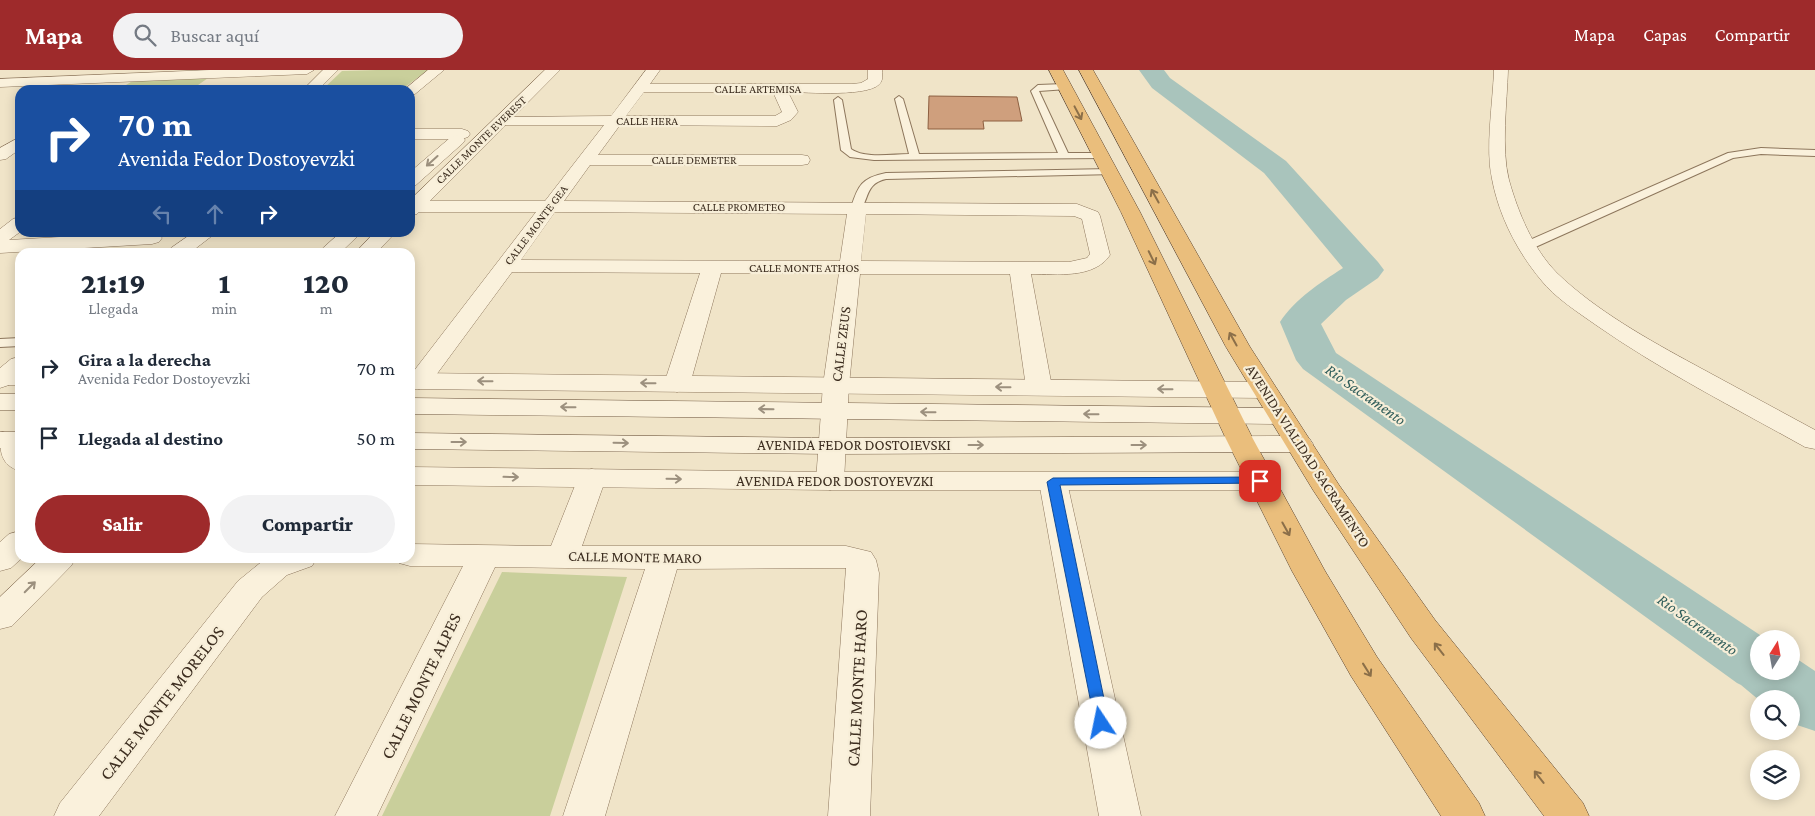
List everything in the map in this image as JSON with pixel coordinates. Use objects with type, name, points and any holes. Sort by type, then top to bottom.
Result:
[{"type":"highway","name":"AVENIDA VIALIDAD SACRAMENTO","points":[[1086,70],[1238,347],[1264,390],[1423,629],[1568,816]]},
{"type":"highway","points":[[1060,78],[1106,164],[1260,481],[1334,615],[1401,723],[1464,816]]},
{"type":"street","points":[[0,93],[42,70]]},
{"type":"street","points":[[112,85],[136,70]]},
{"type":"street","points":[[0,83],[307,70]]},
{"type":"street","points":[[315,85],[331,70]]},
{"type":"street","points":[[415,87],[437,70]]},
{"type":"street","name":"CALLE MONTE EVEREST","points":[[498,102],[534,70]]},
{"type":"street","name":"CALLE MONTE EVEREST","points":[[415,205],[553,70]]},
{"type":"street","name":"CALLE MONTE GEA","points":[[415,380],[505,266],[653,70]]},
{"type":"street","points":[[1500,70],[1498,155],[1500,178],[1511,214],[1527,246],[1550,277],[1588,310],[1637,343],[1815,441]]},
{"type":"street","points":[[208,85],[226,72]]},
{"type":"street","name":"CALLE ARTEMISA","points":[[639,88],[852,88],[864,87],[875,76]]},
{"type":"street","name":"CALLE HERA","points":[[501,120],[771,121],[786,117],[790,112],[779,89]]},
{"type":"street","name":"CALLE MONTE EVEREST","points":[[415,176],[477,122]]},
{"type":"street","points":[[415,134],[462,134]]},
{"type":"street","name":"CALLE DEMETER","points":[[585,160],[802,160]]},
{"type":"street","name":"CALLE PROMETEO","points":[[415,208],[550,206],[1065,209],[1083,211],[1091,216],[1100,255]]},
{"type":"street","name":"CALLE ZEUS","points":[[830,481],[835,398],[857,208]]},
{"type":"street","points":[[0,238],[15,227]]},
{"type":"street","points":[[0,248],[132,237]]},
{"type":"street","points":[[142,248],[154,237]]},
{"type":"street","points":[[184,248],[200,237]]},
{"type":"street","points":[[335,248],[347,237]]},
{"type":"street","points":[[370,248],[382,237]]},
{"type":"street","name":"CALLE MONTE ATHOS","points":[[505,266],[1069,268],[1084,266],[1094,262],[1100,255]]},
{"type":"street","points":[[677,384],[712,267]]},
{"type":"street","points":[[1019,267],[1039,387]]},
{"type":"street","points":[[415,381],[677,384],[835,398],[1227,416],[1281,416]]},
{"type":"street","points":[[415,406],[835,398],[1039,387],[1264,390]]},
{"type":"street","points":[[0,402],[15,402]]},
{"type":"street","points":[[8,440],[15,453]]},
{"type":"street","name":"AVENIDA FEDOR DOSTOIEVSKI","points":[[415,442],[832,446],[1299,444]]},
{"type":"street","points":[[0,471],[15,471]]},
{"type":"street","name":"AVENIDA FEDOR DOSTOYEVZKI","points":[[415,476],[830,481],[1260,481]]},
{"type":"street","points":[[563,556],[592,478]]},
{"type":"street","points":[[1053,482],[1120,816]]},
{"type":"street","points":[[0,560],[15,546]]},
{"type":"street","name":"CALLE MONTE MARO","points":[[415,555],[664,558],[846,557],[860,560]]},
{"type":"street","name":"CALLE MONTE ALPES","points":[[356,816],[485,555]]},
{"type":"street","points":[[584,816],[664,558]]},
{"type":"street","name":"CALLE MONTE HARO","points":[[849,816],[863,574],[860,560]]},
{"type":"street","points":[[0,617],[55,563]]},
{"type":"street","name":"CALLE MONTE MORELOS","points":[[75,816],[250,589],[276,567],[287,563]]},
{"type":"lane","points":[[1060,78],[1035,91],[1064,156]]},
{"type":"lane","points":[[838,100],[846,150],[850,153],[874,157],[1064,156],[1106,164]]},
{"type":"lane","points":[[899,100],[915,157]]},
{"type":"lane","points":[[1527,246],[1732,155],[1761,151],[1815,153]]},
{"type":"lane","points":[[857,208],[864,186],[869,181],[886,176],[1106,164]]},
{"type":"lane","points":[[0,343],[15,342]]},
{"type":"green space","points":[[428,70],[408,85],[327,85],[342,71]]},
{"type":"green space","points":[[208,78],[198,85],[126,85],[134,80]]},
{"type":"green space","points":[[502,572],[627,577],[550,816],[382,816]]},
{"type":"building","points":[[929,96],[1017,97],[1022,121],[983,121],[984,129],[928,129]]},
{"type":"waterway","name":"Rio Sacramento","points":[[1151,70],[1161,83],[1275,167],[1365,270],[1332,292],[1300,322],[1318,360],[1750,660]]},
{"type":"waterway","name":"Rio Sacramento","points":[[1779,680],[1815,705]]},
{"type":"route","points":[[1101,723],[1053,482],[1260,481]]}]
